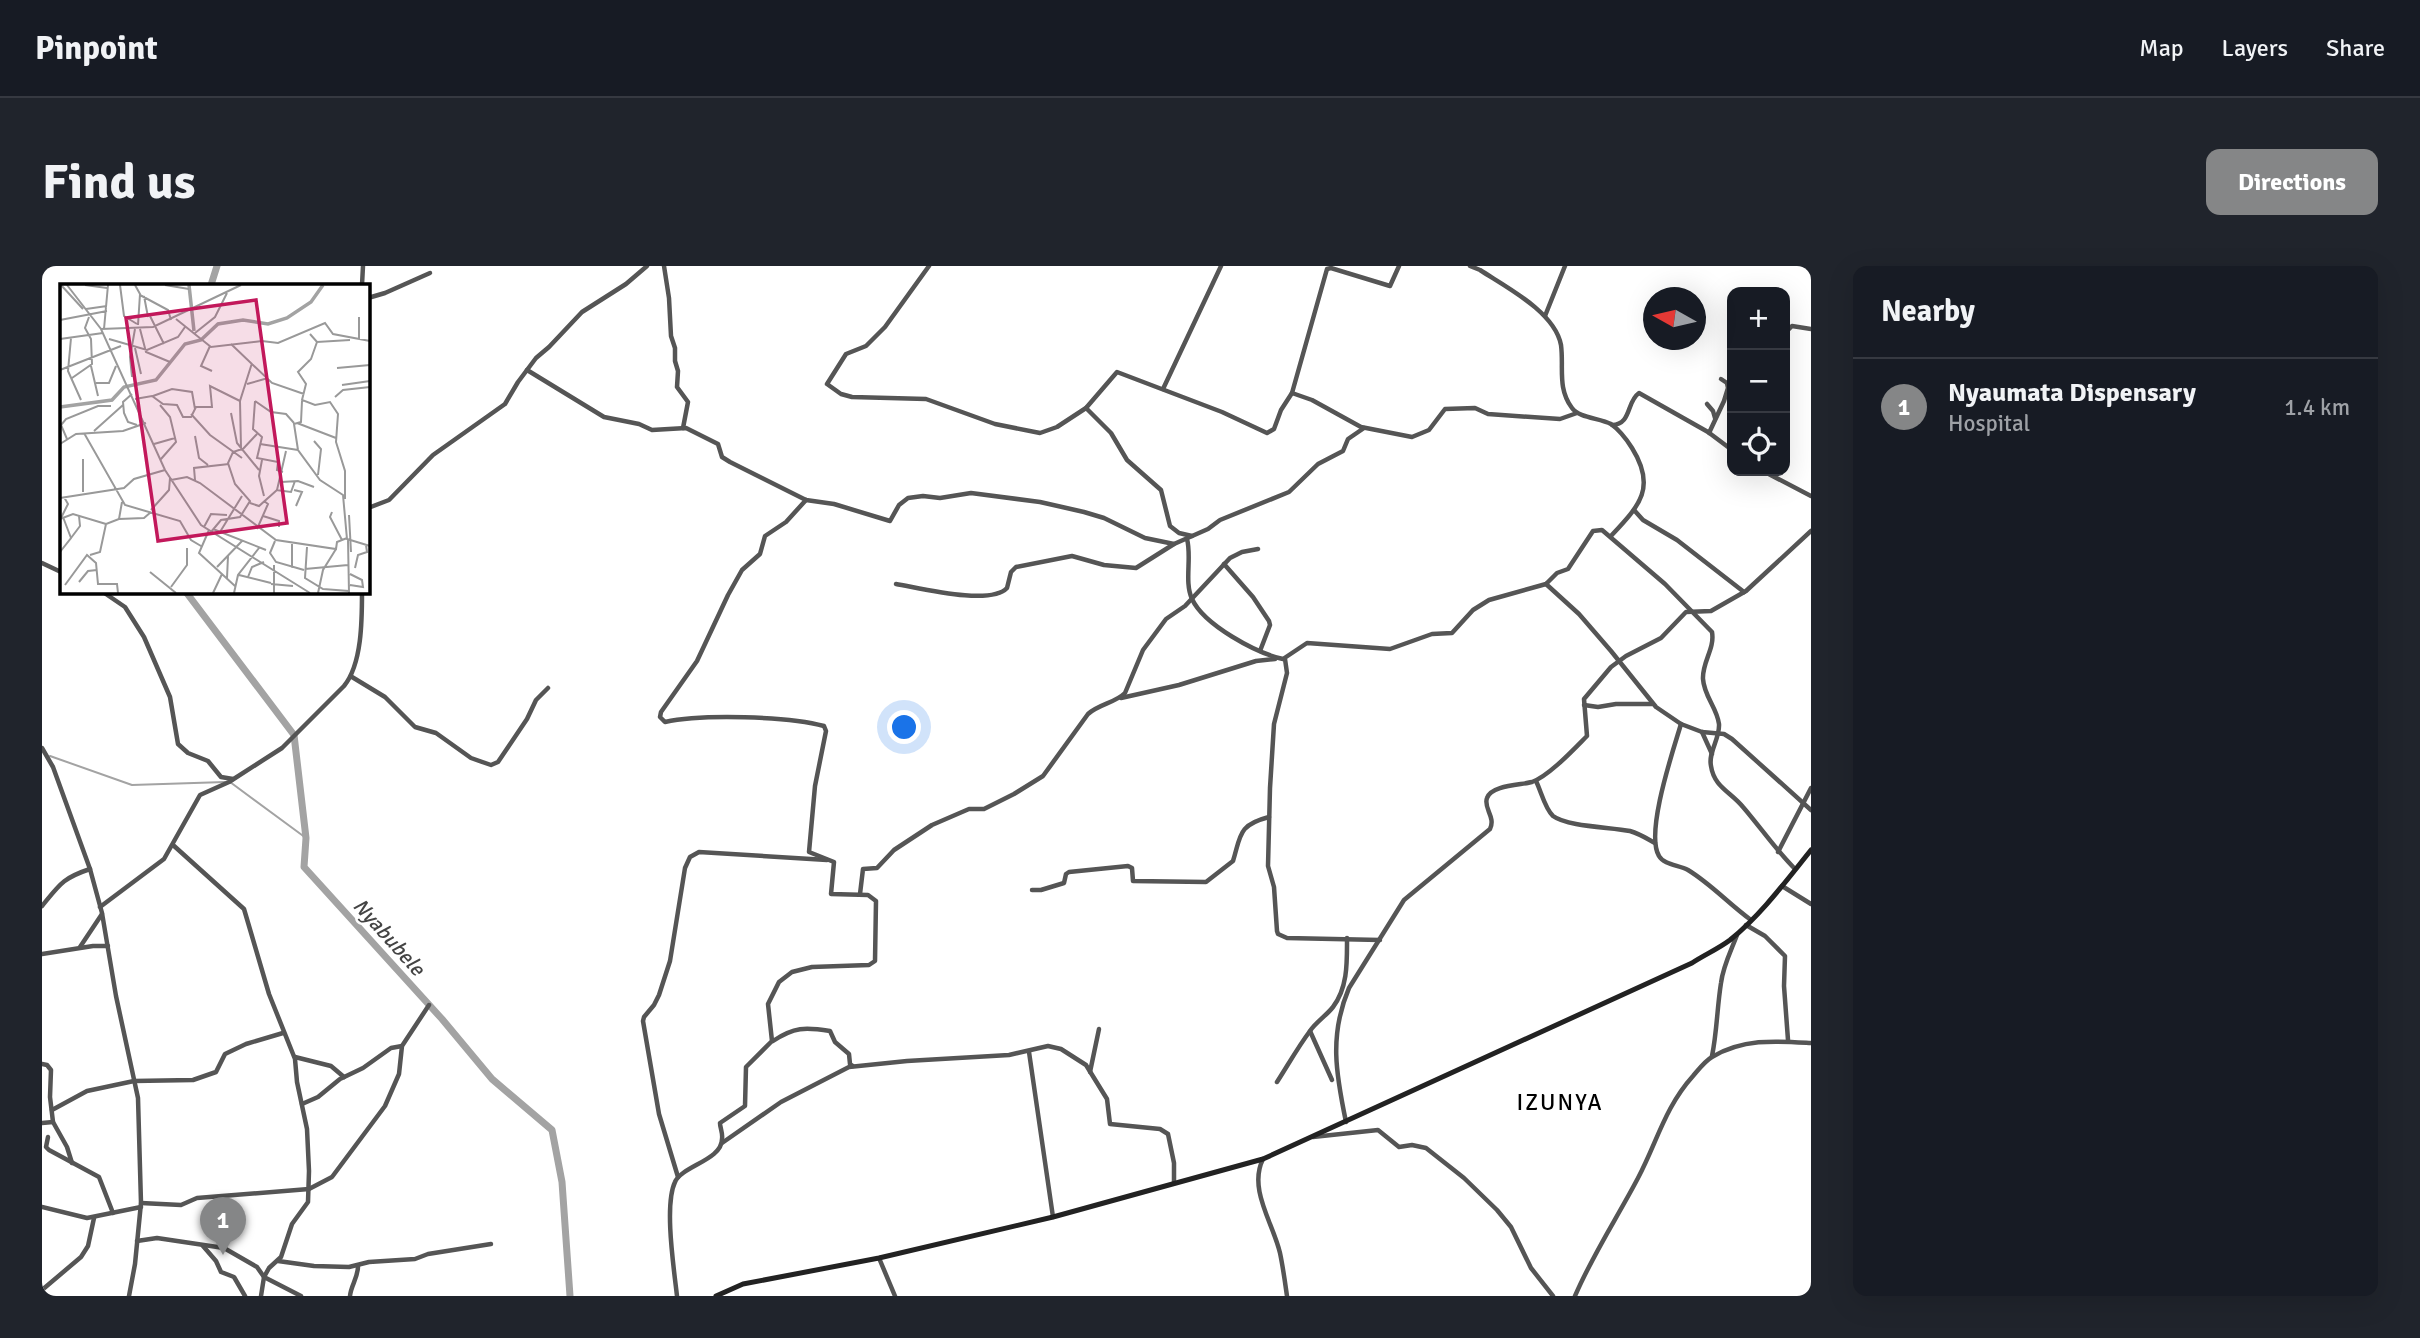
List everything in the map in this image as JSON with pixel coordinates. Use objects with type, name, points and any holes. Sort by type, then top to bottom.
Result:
[{"type":"street","points":[[362,284],[363,266]]},
{"type":"street","points":[[369,508],[389,500],[433,455],[505,404],[536,358],[582,312],[626,284],[647,266]]},
{"type":"street","points":[[664,266],[670,298],[671,336],[678,371],[677,387],[688,402],[683,428]]},
{"type":"street","points":[[929,266],[918,285],[885,327],[866,346],[846,354],[827,384],[841,394],[852,397],[926,399],[983,420],[1040,433],[1057,427],[1086,408],[1115,373],[1222,412],[1268,433],[1274,429],[1281,410],[1292,393],[1327,270],[1331,268],[1388,286],[1392,285],[1399,266]]},
{"type":"street","points":[[1163,389],[1221,266]]},
{"type":"street","points":[[1469,266],[1479,268],[1545,316],[1560,341],[1561,380],[1570,405],[1578,413],[1612,424],[1621,424],[1625,421],[1634,397],[1639,393],[1727,444]]},
{"type":"street","points":[[1545,316],[1565,266]]},
{"type":"street","points":[[369,298],[430,273]]},
{"type":"street","points":[[1790,328],[1811,329]]},
{"type":"street","points":[[527,370],[604,417],[652,429],[695,430],[718,444],[722,457],[806,500],[834,504],[890,521],[899,505],[913,496],[940,498],[966,493],[1040,502],[1084,512],[1104,518],[1145,538],[1174,544]]},
{"type":"street","points":[[1709,433],[1728,388],[1727,383],[1721,379]]},
{"type":"street","points":[[1292,393],[1312,400],[1364,428],[1414,436],[1429,430],[1445,409],[1475,408],[1488,414],[1560,419],[1578,413]]},
{"type":"street","points":[[1707,404],[1715,419]]},
{"type":"street","points":[[1086,408],[1111,433],[1127,460],[1161,491],[1170,526],[1189,537]]},
{"type":"street","points":[[1611,536],[1634,510],[1644,485],[1644,471],[1630,445],[1612,424]]},
{"type":"street","points":[[897,584],[961,594],[998,593],[1005,590],[1012,570],[1021,565],[1072,556],[1104,565],[1136,568],[1174,544],[1206,531],[1234,513],[1289,492],[1318,464],[1343,451],[1348,439],[1364,428]]},
{"type":"street","points":[[1773,476],[1811,496]]},
{"type":"street","points":[[772,1041],[768,1004],[779,982],[792,972],[812,967],[873,964],[876,950],[876,901],[873,897],[860,894],[831,894],[835,865],[832,860],[810,854],[815,786],[826,731],[824,726],[768,719],[702,718],[665,722],[660,715],[697,661],[727,595],[742,570],[760,554],[765,536],[786,522],[806,500]]},
{"type":"street","points":[[1634,510],[1643,520],[1677,540],[1744,592]]},
{"type":"street","points":[[860,894],[863,869],[877,868],[894,850],[937,822],[969,809],[984,809],[1027,787],[1051,767],[1095,708],[1120,698],[1179,685],[1256,661],[1282,659],[1307,643],[1391,649],[1432,634],[1450,634],[1473,610],[1489,600],[1546,584],[1557,573],[1568,569],[1593,531],[1602,530],[1665,584],[1712,632],[1714,642],[1703,672],[1703,680],[1719,722],[1719,733],[1710,763],[1717,783],[1742,806],[1778,852],[1796,869]]},
{"type":"street","points":[[1346,1122],[1337,1079],[1339,1019],[1349,988],[1400,905],[1411,892],[1490,829],[1493,822],[1488,795],[1499,788],[1536,780],[1587,736],[1584,705],[1586,694],[1620,660],[1661,638],[1683,614],[1690,611],[1711,611],[1744,592],[1811,531]]},
{"type":"street","points":[[1189,537],[1191,598],[1201,612],[1237,640],[1260,652],[1282,659]]},
{"type":"street","points":[[1120,698],[1129,687],[1143,650],[1166,619],[1180,611],[1224,564],[1238,553],[1258,549]]},
{"type":"street","points":[[42,563],[60,572]]},
{"type":"street","points":[[1224,564],[1253,597],[1269,621],[1260,652]]},
{"type":"street","points":[[1546,584],[1579,614],[1620,660],[1653,704],[1681,724],[1702,732],[1719,733],[1740,745],[1811,810]]},
{"type":"street","points":[[104,593],[125,607],[144,637],[170,697],[178,744],[188,753],[208,761],[220,777],[234,779]]},
{"type":"street","points":[[79,948],[101,910],[159,864],[173,845],[200,795],[234,779],[282,748],[352,677],[360,636],[362,593]]},
{"type":"street","points":[[1282,659],[1287,673],[1274,724],[1268,866],[1274,887],[1278,934],[1287,938],[1380,940]]},
{"type":"street","points":[[352,677],[385,697],[415,727],[436,733],[464,754],[478,762],[491,765],[498,762],[527,719],[536,699],[548,688]]},
{"type":"street","points":[[1584,705],[1598,707],[1653,704]]},
{"type":"street","points":[[1681,724],[1661,794],[1655,843],[1658,855],[1663,860],[1687,870],[1751,920]]},
{"type":"street","points":[[1702,732],[1712,754]]},
{"type":"street","points":[[42,748],[53,767],[90,869],[101,910],[134,1081],[139,1115],[141,1205],[129,1296]]},
{"type":"street","points":[[1536,780],[1549,810],[1555,817],[1593,827],[1630,831],[1655,843]]},
{"type":"street","points":[[1778,852],[1811,788]]},
{"type":"street","points":[[1032,890],[1064,883],[1067,873],[1128,866],[1132,868],[1133,881],[1206,882],[1233,861],[1241,832],[1258,820],[1269,817]]},
{"type":"street","points":[[173,845],[244,909],[283,1032],[294,1057],[309,1147],[308,1202],[292,1224],[278,1261],[269,1268],[264,1277],[261,1296]]},
{"type":"street","points":[[716,1296],[743,1284],[879,1258],[1053,1217],[1263,1159],[1692,962],[1728,942],[1782,886],[1811,850]]},
{"type":"street","points":[[678,1177],[659,1114],[643,1021],[659,995],[667,970],[685,868],[690,857],[699,852],[832,860]]},
{"type":"street","points":[[42,906],[59,883],[90,869]]},
{"type":"street","points":[[1782,886],[1811,904]]},
{"type":"street","points":[[1746,925],[1765,936],[1786,956],[1784,986],[1788,1040]]},
{"type":"street","points":[[1712,1057],[1721,984],[1726,961],[1738,933]]},
{"type":"street","points":[[1277,1082],[1310,1030],[1334,1006],[1346,972],[1347,938]]},
{"type":"street","points":[[42,954],[107,946]]},
{"type":"street","points":[[42,1207],[94,1217],[141,1205],[181,1205],[201,1198],[309,1189],[332,1177],[385,1106],[399,1074],[402,1046],[429,1005]]},
{"type":"street","points":[[721,1143],[719,1126],[722,1119],[745,1106],[746,1067],[772,1041],[792,1030],[815,1027],[830,1031],[835,1042],[849,1054],[850,1065],[854,1066]]},
{"type":"street","points":[[1090,1072],[1099,1029]]},
{"type":"street","points":[[1310,1030],[1332,1080]]},
{"type":"street","points":[[52,1110],[82,1093],[134,1081],[197,1079],[216,1072],[225,1054],[283,1032]]},
{"type":"street","points":[[1575,1296],[1588,1265],[1646,1163],[1674,1099],[1712,1057],[1755,1041],[1788,1040],[1811,1043]]},
{"type":"street","points":[[302,1104],[318,1097],[344,1077],[363,1068],[391,1048],[402,1046]]},
{"type":"street","points":[[677,1296],[671,1194],[678,1177],[707,1158],[721,1143],[781,1102],[837,1072],[854,1066],[1009,1055],[1056,1046],[1080,1060],[1090,1072],[1107,1099],[1110,1124],[1160,1129],[1168,1134],[1174,1163],[1174,1182]]},
{"type":"street","points":[[1029,1051],[1053,1217]]},
{"type":"street","points":[[294,1057],[331,1066],[344,1077]]},
{"type":"street","points":[[42,1064],[51,1070],[49,1084],[53,1122],[67,1147],[72,1163]]},
{"type":"street","points":[[42,1123],[53,1122]]},
{"type":"street","points":[[1307,1138],[1378,1130],[1399,1147],[1412,1145],[1426,1148],[1458,1173],[1506,1220],[1527,1261],[1553,1296]]},
{"type":"street","points":[[48,1137],[46,1147],[99,1177],[113,1213]]},
{"type":"street","points":[[1263,1159],[1257,1180],[1280,1252],[1287,1296]]},
{"type":"street","points":[[42,1290],[86,1250],[94,1217]]},
{"type":"street","points":[[137,1241],[157,1238],[229,1251],[257,1267],[264,1277],[301,1296]]},
{"type":"street","points":[[278,1261],[327,1267],[358,1266],[369,1262],[415,1259],[428,1254],[491,1244]]},
{"type":"street","points":[[203,1245],[216,1261],[220,1272],[234,1277],[245,1296]]},
{"type":"street","points":[[879,1258],[895,1296]]},
{"type":"street","points":[[350,1296],[351,1288],[358,1278],[358,1266]]},
{"type":"waterway","name":"Nyabubele","points":[[211,284],[217,266]]},
{"type":"waterway","name":"Nyabubele","points":[[187,593],[294,735],[306,838],[304,867],[442,1019],[492,1079],[552,1130],[562,1182],[570,1296]]},
{"type":"waterway","points":[[50,756],[132,785],[225,782]]},
{"type":"waterway","points":[[230,782],[306,838]]},
{"type":"place","name":"Nyaumata Dispensary","points":[[223,1255]]},
{"type":"district","name":"IZUNYA","points":[[1560,1102]]}]
